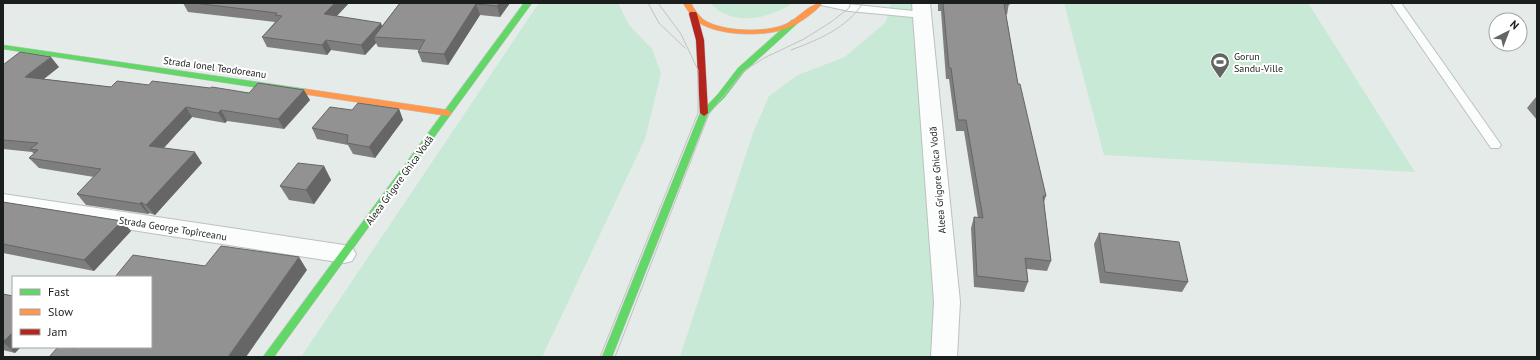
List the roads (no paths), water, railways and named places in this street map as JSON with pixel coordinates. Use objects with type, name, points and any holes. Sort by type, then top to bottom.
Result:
[{"type":"street","name":"Aleea Grigore Ghica Vodă","points":[[268,357],[528,3]]},
{"type":"street","points":[[687,6],[706,24],[741,32],[777,30],[807,15],[819,3]]},
{"type":"street","points":[[687,6],[700,40],[704,113]]},
{"type":"street","name":"Aleea Grigore Ghica Vodă","points":[[922,9],[947,302],[944,357]]},
{"type":"street","points":[[607,357],[704,113],[721,96],[741,70],[795,22]]},
{"type":"street","name":"Strada Ionel Teodoreanu","points":[[3,47],[448,113]]},
{"type":"street","name":"Strada George Topîrceanu","points":[[3,202],[344,254]]},
{"type":"lane","points":[[824,3],[849,8],[922,9]]},
{"type":"lane","points":[[1396,3],[1494,145]]},
{"type":"tram line","points":[[648,3],[659,23],[685,48]]},
{"type":"tram line","points":[[600,357],[698,113],[698,70],[681,34],[658,3]]},
{"type":"tram line","points":[[615,357],[709,114],[744,71],[764,58],[804,39],[831,22],[849,8],[851,3]]},
{"type":"tram line","points":[[791,50],[831,32],[849,19],[863,3]]},
{"type":"place","name":"Gorun Sandu-Ville","points":[[1220,79]]}]
